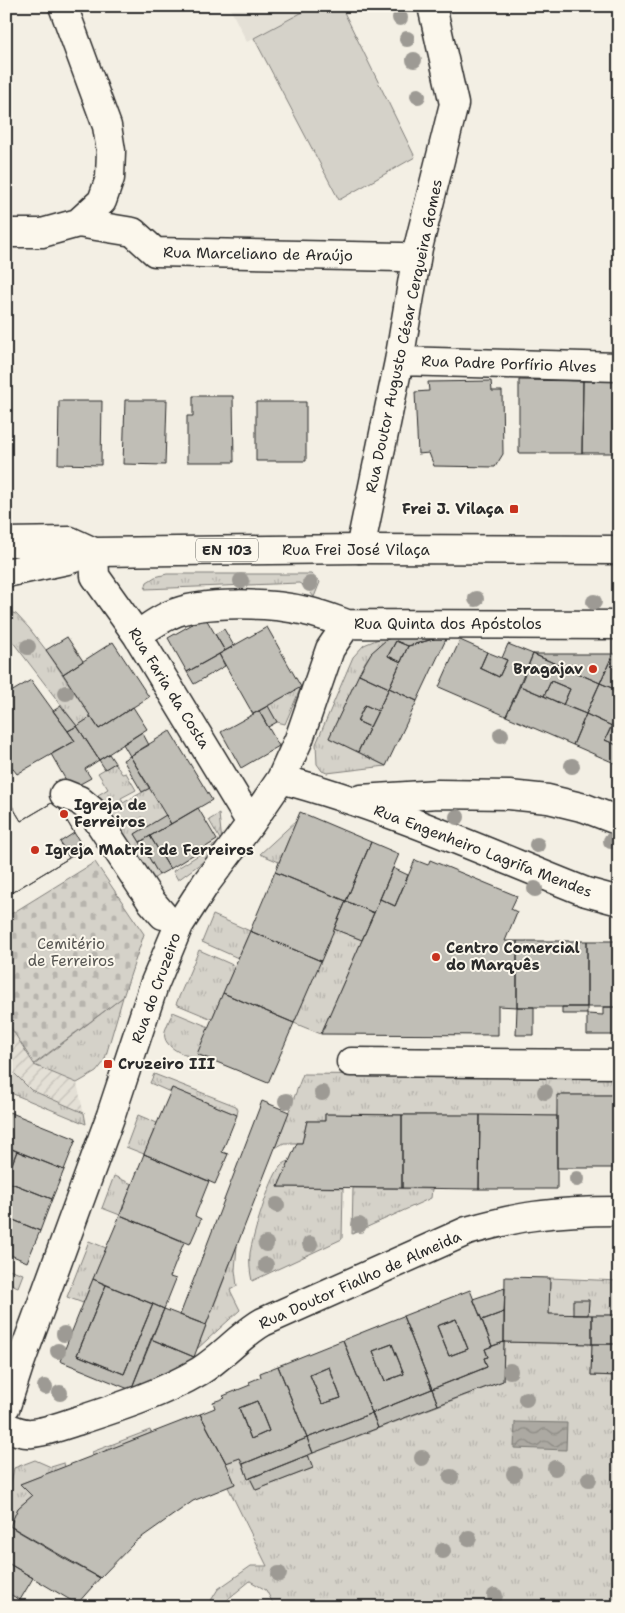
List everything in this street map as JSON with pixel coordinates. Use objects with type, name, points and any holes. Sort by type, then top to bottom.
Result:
[{"type":"street","points":[[63,6],[107,126],[112,152],[110,178],[102,201],[78,222]]},
{"type":"street","name":"Rua Doutor Augusto César Cerqueira Gomes","points":[[360,549],[399,361],[418,248],[454,104],[432,6]]},
{"type":"street","name":"Rua Marceliano de Araújo","points":[[6,233],[42,234],[78,222],[134,232],[155,252],[400,257]]},
{"type":"street","name":"Rua Padre Porfírio Alves","points":[[399,361],[619,366]]},
{"type":"street","name":"Rua Frei José Vilaça","points":[[6,542],[70,541],[94,552]]},
{"type":"street","name":"Rua Frei José Vilaça","points":[[6,573],[67,560],[94,552],[360,549],[619,550]]},
{"type":"street","name":"Rua Faria da Costa","points":[[94,552],[95,576],[137,635],[251,824]]},
{"type":"street","name":"Rua Quinta dos Apóstolos","points":[[137,635],[170,615],[187,609],[218,605],[269,604],[307,611],[347,624],[619,625]]},
{"type":"street","name":"Rua do Cruzeiro","points":[[6,1406],[22,1356],[112,1115],[154,985],[179,925],[206,883],[251,824],[281,779],[299,740],[330,649],[347,624]]},
{"type":"street","name":"Rua Engenheiro Lagrifa Mendes","points":[[281,779],[314,788],[418,824],[586,892],[619,901]]},
{"type":"street","points":[[64,794],[79,800],[91,810],[151,902],[163,915]]},
{"type":"street","name":"Rua Engenheiro Lagrifa Mendes","points":[[348,800],[438,794],[509,795],[548,799],[585,808],[619,820]]},
{"type":"street","points":[[351,1062],[619,1064]]},
{"type":"street","name":"Rua Doutor Fialho de Almeida","points":[[6,1427],[19,1432],[32,1433],[99,1413],[167,1388],[200,1370],[232,1347],[252,1329],[264,1322],[467,1231],[499,1222],[535,1216],[619,1211]]},
{"type":"shaded area","points":[[229,6],[314,6],[247,42]]},
{"type":"shaded area","points":[[6,1020],[34,1064],[77,1083],[86,1124],[6,1091]]},
{"type":"green space","points":[[314,6],[341,6],[415,157],[339,200],[254,38]]},
{"type":"green space","points":[[167,574],[311,574],[320,582],[314,597],[307,588],[299,583],[145,589],[147,582],[155,577]]},
{"type":"green space","points":[[6,611],[16,614],[29,628],[91,717],[77,726],[6,633]]},
{"type":"green space","points":[[401,634],[380,645],[365,662],[329,738],[386,766],[327,773],[322,771],[317,764],[316,744],[353,657],[364,645],[381,638]]},
{"type":"green space","points":[[301,687],[285,724],[277,722],[268,706]]},
{"type":"green space","points":[[115,763],[122,774],[126,773],[136,790],[121,798],[123,803],[150,788],[166,815],[135,834],[159,875],[150,881],[98,795],[108,789],[98,773]]},
{"type":"green space","points":[[219,814],[222,842],[208,858],[178,880],[173,871],[221,841],[209,820]]},
{"type":"green space","points":[[297,820],[279,862],[260,854]]},
{"type":"green space","name":"Cemitério de Ferreiros","points":[[95,862],[144,934],[123,997],[34,1064],[6,1020],[6,917]]},
{"type":"green space","points":[[213,915],[250,931],[238,958],[202,942]]},
{"type":"green space","points":[[334,929],[362,940],[321,1034],[294,1023]]},
{"type":"green space","points":[[199,950],[235,966],[212,1019],[176,1004]]},
{"type":"green space","points":[[123,997],[104,1062],[96,1072],[77,1083],[34,1065]]},
{"type":"green space","points":[[173,1012],[209,1027],[216,1061],[212,1064],[194,1059],[179,1052],[168,1043],[165,1038],[165,1031]]},
{"type":"green space","points":[[6,1069],[14,1073],[31,1090],[84,1113],[86,1124],[6,1091]]},
{"type":"green space","points":[[154,1074],[236,1106],[238,1110],[237,1115],[172,1088],[170,1092],[150,1083]]},
{"type":"green space","points":[[303,1074],[619,1077],[619,1095],[558,1095],[557,1116],[325,1114],[325,1121],[307,1121],[302,1143],[284,1143],[275,1148]]},
{"type":"green space","points":[[138,1115],[157,1123],[144,1154],[126,1147]]},
{"type":"green space","points":[[290,1161],[278,1187],[343,1188],[342,1239],[252,1281],[250,1253],[262,1208],[280,1167]]},
{"type":"green space","points":[[114,1176],[132,1184],[120,1215],[102,1208]]},
{"type":"green space","points":[[353,1188],[432,1189],[431,1198],[352,1234]]},
{"type":"green space","points":[[89,1241],[106,1248],[83,1303],[67,1297]]},
{"type":"green space","points":[[237,1246],[235,1270],[237,1286],[230,1290],[240,1310],[197,1349]]},
{"type":"green space","points":[[6,1268],[23,1274],[18,1287],[6,1282]]},
{"type":"green space","points":[[550,1278],[619,1281],[619,1315],[588,1315],[589,1300],[573,1315],[549,1314]]},
{"type":"green space","points":[[504,1342],[592,1344],[591,1375],[619,1376],[619,1607],[275,1607],[266,1590],[250,1581],[228,1599],[223,1607],[207,1607],[218,1589],[251,1566],[267,1566],[228,1487],[235,1484],[226,1463],[240,1458],[248,1478],[250,1478],[256,1490],[313,1468],[308,1455],[503,1381]]},
{"type":"green space","points":[[150,1430],[151,1433],[94,1456],[92,1452]]},
{"type":"green space","points":[[35,1460],[51,1467],[64,1463],[65,1467],[20,1484],[32,1496],[18,1508],[10,1526],[6,1524],[6,1508],[14,1468]]},
{"type":"water","points":[[515,1422],[567,1423],[566,1450],[514,1448]]},
{"type":"building","points":[[519,380],[583,381],[582,453],[519,453]]},
{"type":"building","points":[[491,381],[492,391],[502,391],[503,454],[495,467],[434,466],[429,453],[418,454],[415,392],[429,391],[428,382]]},
{"type":"building","points":[[583,381],[619,381],[619,453],[582,453]]},
{"type":"building","points":[[193,396],[233,396],[234,462],[187,462],[187,416],[193,416]]},
{"type":"building","points":[[125,400],[167,400],[165,465],[123,464]]},
{"type":"building","points":[[59,401],[102,401],[101,465],[58,464]]},
{"type":"building","points":[[256,402],[306,402],[306,461],[256,461]]},
{"type":"building","points":[[205,617],[225,651],[187,672],[168,638]]},
{"type":"building","points":[[267,627],[301,687],[253,714],[219,654]]},
{"type":"building","points":[[224,629],[234,646],[225,651],[215,634]]},
{"type":"building","points":[[401,634],[448,635],[408,646],[396,641],[388,656],[401,662],[389,688],[359,674],[371,653],[386,640]]},
{"type":"building","points":[[448,635],[417,701],[389,688],[408,646]]},
{"type":"building","points":[[67,637],[83,661],[63,674],[46,650]]},
{"type":"building","points":[[460,640],[487,652],[480,668],[499,677],[507,660],[502,658],[508,644],[533,654],[506,716],[439,687]]},
{"type":"building","points":[[396,641],[408,646],[401,662],[388,656]]},
{"type":"building","points":[[113,642],[149,697],[99,729],[63,674]]},
{"type":"building","points":[[487,652],[507,660],[499,677],[480,668]]},
{"type":"building","points":[[219,654],[225,666],[194,684],[187,672]]},
{"type":"building","name":"Bragajav","points":[[533,654],[613,654],[600,683]]},
{"type":"building","points":[[533,654],[600,683],[586,714],[563,705],[570,689],[551,681],[544,696],[520,686]]},
{"type":"building","points":[[613,654],[619,654],[619,691],[600,683]]},
{"type":"building","points":[[359,674],[389,688],[378,711],[365,705],[357,721],[370,727],[358,752],[329,738]]},
{"type":"building","points":[[31,680],[75,741],[17,774],[6,760],[6,695]]},
{"type":"building","points":[[551,681],[570,689],[563,705],[544,696]]},
{"type":"building","points":[[600,683],[619,691],[619,709],[612,726],[586,714]]},
{"type":"building","points":[[520,686],[586,714],[573,745],[506,716]]},
{"type":"building","points":[[389,688],[417,701],[386,766],[358,752]]},
{"type":"building","points":[[365,705],[378,711],[370,727],[357,721]]},
{"type":"building","points":[[61,706],[77,726],[68,731],[53,711]]},
{"type":"building","points":[[268,706],[277,722],[268,727],[259,711]]},
{"type":"building","points":[[133,707],[147,729],[99,760],[77,726],[91,717],[99,729]]},
{"type":"building","points":[[619,709],[619,746],[605,740]]},
{"type":"building","points":[[259,711],[279,746],[241,768],[221,732]]},
{"type":"building","points":[[586,714],[612,726],[605,740],[619,746],[619,765],[573,745]]},
{"type":"building","points":[[77,726],[99,760],[85,769],[91,778],[71,789],[51,754],[75,741],[68,731]]},
{"type":"building","points":[[170,731],[212,800],[171,824],[130,756]]},
{"type":"building","points":[[142,732],[149,745],[130,756],[123,744]]},
{"type":"building","points":[[109,754],[115,763],[105,769],[99,760]]},
{"type":"building","points":[[130,756],[150,788],[142,792],[123,760]]},
{"type":"building","name":"Igreja Matriz de Ferreiros","points":[[6,796],[21,821],[55,801],[84,849],[6,896]]},
{"type":"building","name":"Igreja Matriz de Ferreiros","points":[[6,796],[21,821],[55,801],[74,833],[60,842],[69,858],[6,896]]},
{"type":"building","points":[[198,808],[217,840],[170,869],[150,836]]},
{"type":"building","points":[[300,812],[371,842],[346,901],[275,872]]},
{"type":"building","points":[[166,815],[171,824],[140,842],[135,834]]},
{"type":"building","points":[[150,836],[170,869],[159,875],[140,842]]},
{"type":"building","points":[[371,842],[399,854],[374,913],[346,901]]},
{"type":"building","name":"Centro Comercial do Marquês","points":[[415,860],[428,865],[430,860],[517,896],[511,909],[517,912],[505,941],[517,941],[517,1007],[498,1006],[498,1035],[321,1034],[380,899],[395,906]]},
{"type":"building","points":[[393,868],[408,875],[395,906],[380,899]]},
{"type":"building","points":[[275,872],[346,901],[321,961],[250,931]]},
{"type":"building","points":[[346,901],[374,913],[362,940],[334,929]]},
{"type":"building","points":[[250,931],[321,961],[294,1023],[223,993]]},
{"type":"building","points":[[517,941],[587,941],[587,1007],[517,1007]]},
{"type":"building","points":[[587,941],[619,941],[619,1007],[587,1007]]},
{"type":"building","points":[[223,993],[294,1023],[268,1083],[197,1054]]},
{"type":"building","points":[[517,1007],[534,1007],[534,1035],[516,1035]]},
{"type":"building","points":[[562,1007],[587,1007],[587,1014],[562,1014]]},
{"type":"building","points":[[603,1007],[619,1007],[619,1035],[587,1035],[587,1014],[603,1015]]},
{"type":"building","points":[[172,1088],[237,1115],[222,1152],[228,1154],[215,1184],[144,1154]]},
{"type":"building","points":[[557,1095],[619,1095],[619,1168],[557,1168]]},
{"type":"building","points":[[262,1101],[289,1112],[206,1325],[180,1315]]},
{"type":"building","points":[[9,1112],[76,1139],[64,1170],[6,1147],[6,1120]]},
{"type":"building","points":[[325,1114],[402,1115],[402,1188],[278,1187],[297,1143],[302,1143],[307,1121],[325,1121]]},
{"type":"building","points":[[402,1115],[480,1115],[479,1189],[402,1188]]},
{"type":"building","points":[[480,1115],[557,1116],[557,1189],[479,1189]]},
{"type":"building","points":[[10,1148],[17,1151],[6,1178],[6,1158]]},
{"type":"building","points":[[17,1151],[64,1170],[52,1199],[6,1181]]},
{"type":"building","points":[[144,1154],[209,1181],[195,1216],[201,1219],[190,1244],[120,1215]]},
{"type":"building","points":[[6,1181],[52,1199],[40,1231],[6,1217]]},
{"type":"building","points":[[120,1215],[184,1242],[170,1277],[176,1279],[164,1309],[93,1279]]},
{"type":"building","points":[[6,1217],[40,1231],[27,1262],[6,1253]]},
{"type":"building","points":[[505,1277],[550,1278],[549,1314],[592,1315],[592,1344],[504,1342]]},
{"type":"building","points":[[93,1279],[106,1285],[77,1355],[124,1374],[153,1304],[164,1309],[131,1390],[60,1361]]},
{"type":"building","points":[[106,1285],[153,1304],[124,1374],[77,1355]]},
{"type":"building","points":[[505,1288],[504,1312],[482,1320],[473,1299]]},
{"type":"building","points":[[470,1290],[492,1346],[485,1349],[488,1357],[484,1358],[487,1367],[432,1389],[403,1316]],"holes":[[[456,1319],[468,1349],[449,1356],[437,1326]]]},
{"type":"building","points":[[573,1300],[589,1300],[588,1315],[573,1315]]},
{"type":"building","points":[[164,1309],[206,1325],[194,1357],[151,1339]]},
{"type":"building","points":[[504,1312],[504,1342],[492,1346],[482,1320]]},
{"type":"building","points":[[592,1315],[619,1315],[619,1344],[592,1344]]},
{"type":"building","points":[[403,1316],[432,1389],[372,1413],[343,1340]],"holes":[[[392,1344],[404,1374],[385,1381],[373,1351]]]},
{"type":"building","points":[[456,1319],[468,1349],[449,1356],[437,1326]]},
{"type":"building","points":[[151,1339],[194,1357],[192,1361],[131,1390]]},
{"type":"building","points":[[343,1340],[372,1413],[307,1438],[278,1366]],"holes":[[[329,1367],[341,1398],[322,1404],[310,1375]]]},
{"type":"building","points":[[504,1342],[503,1381],[438,1405],[432,1389],[487,1367],[484,1358],[488,1357],[485,1349]]},
{"type":"building","points":[[392,1344],[404,1374],[385,1381],[373,1351]]},
{"type":"building","points":[[592,1344],[619,1344],[619,1376],[591,1375]]},
{"type":"building","points":[[278,1366],[307,1438],[243,1464],[240,1458],[226,1463],[200,1414],[215,1408],[213,1402],[225,1398],[223,1396],[250,1385],[249,1382],[261,1377],[260,1373]],"holes":[[[257,1401],[269,1431],[251,1439],[239,1408]]]},
{"type":"building","points":[[329,1367],[341,1398],[322,1404],[310,1375]]},
{"type":"building","points":[[432,1389],[438,1405],[378,1428],[372,1413]]},
{"type":"building","points":[[257,1401],[269,1431],[251,1439],[239,1408]]},
{"type":"building","points":[[372,1413],[378,1428],[313,1453],[307,1438]]},
{"type":"building","points":[[200,1414],[235,1484],[193,1501],[135,1542],[100,1578],[10,1526],[18,1508],[32,1496],[20,1484]]},
{"type":"building","points":[[307,1438],[313,1453],[248,1479],[243,1464]]},
{"type":"building","points":[[308,1455],[313,1468],[256,1490],[250,1478]]},
{"type":"building","points":[[6,1524],[100,1578],[77,1604],[6,1562]]},
{"type":"building","points":[[6,1562],[33,1578],[20,1600],[6,1592]]},
{"type":"place","name":"Frei J. Vilaça","points":[[514,509]]},
{"type":"place","name":"Bragajav","points":[[593,669]]},
{"type":"place","name":"Igreja de Ferreiros","points":[[64,814]]},
{"type":"place","name":"Igreja Matriz de Ferreiros","points":[[35,850]]},
{"type":"place","name":"Centro Comercial do Marquês","points":[[436,957]]},
{"type":"place","name":"Cruzeiro III","points":[[108,1064]]}]
